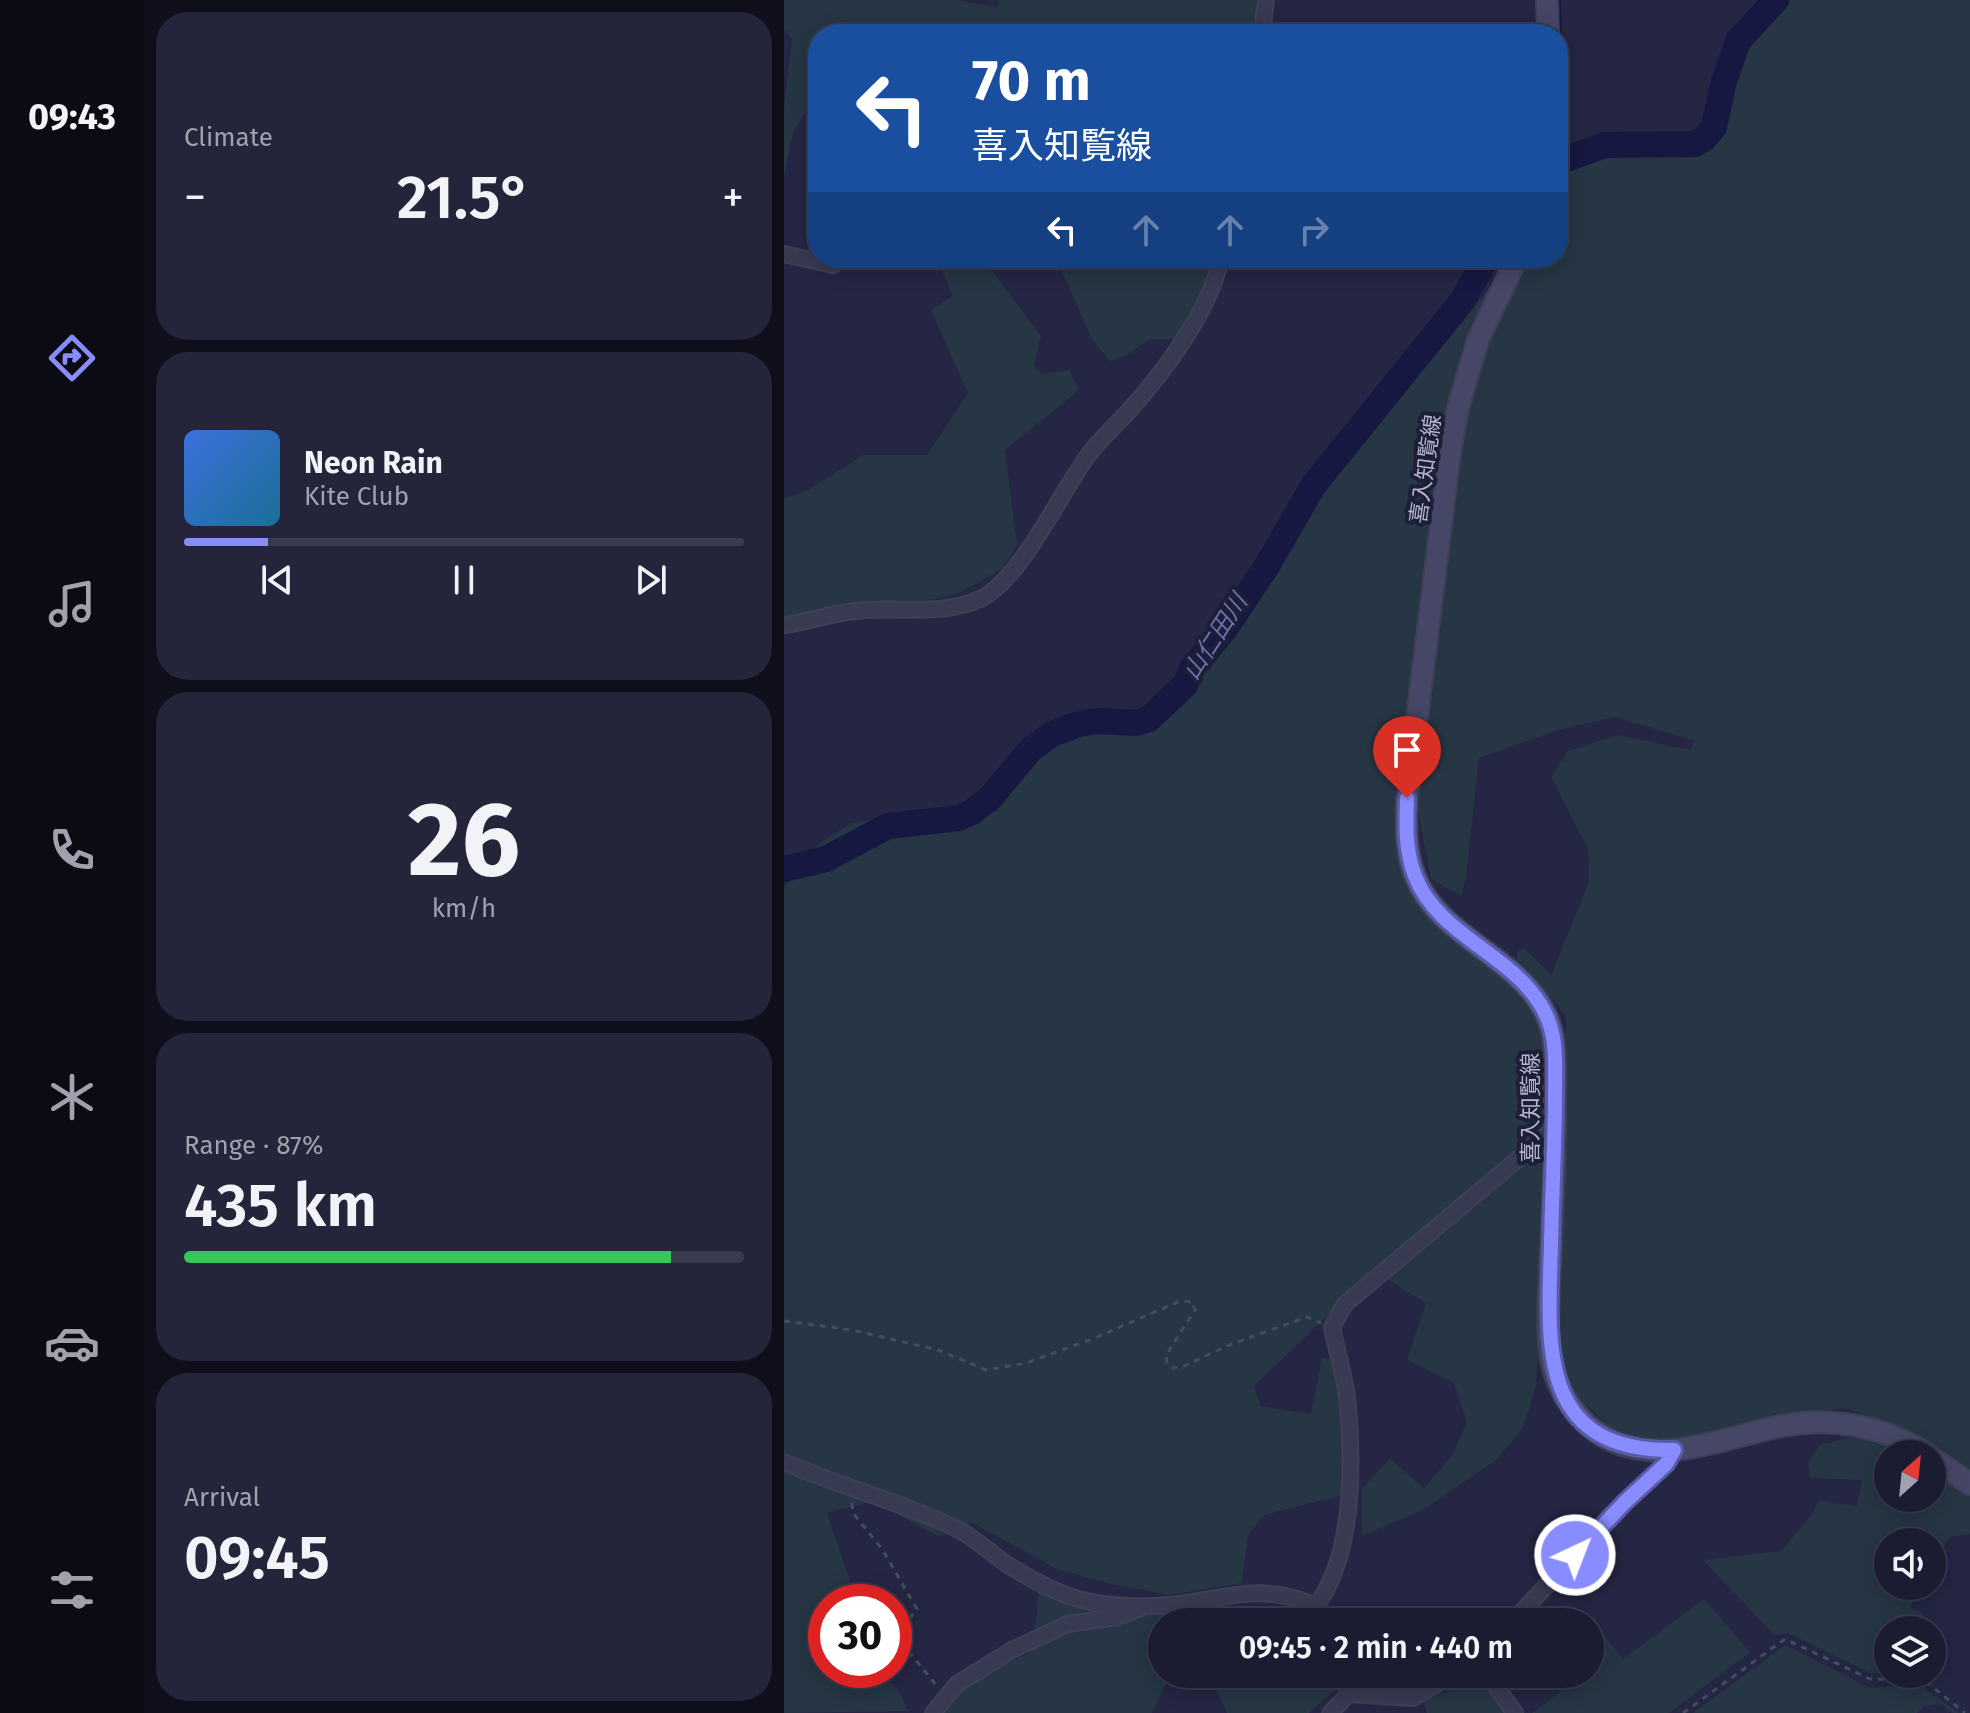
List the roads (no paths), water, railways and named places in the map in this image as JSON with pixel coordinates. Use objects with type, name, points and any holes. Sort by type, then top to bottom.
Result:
[{"type":"main road","points":[[1547,0],[1548,24]]},
{"type":"main road","name":"喜入知覧線","points":[[1512,268],[1478,340],[1458,408],[1407,798],[1406,832],[1415,878],[1428,901],[1449,922],[1528,986],[1549,1021],[1554,1044],[1555,1128],[1548,1315],[1551,1360],[1556,1376],[1571,1406],[1595,1432],[1611,1441],[1642,1450],[1674,1450],[1784,1425],[1847,1424],[1874,1429],[1897,1440]]},
{"type":"main road","points":[[1946,1468],[1970,1484]]},
{"type":"street","points":[[1263,24],[1266,0]]},
{"type":"street","points":[[784,254],[808,259]]},
{"type":"street","points":[[784,625],[854,611],[959,605],[980,599],[994,590],[1008,576],[1039,532],[1089,454],[1130,410],[1192,329],[1219,268]]},
{"type":"street","points":[[784,1462],[906,1505],[959,1529],[1007,1564],[1055,1590],[1103,1604],[1177,1604],[1236,1593],[1291,1595],[1316,1606],[1326,1593],[1344,1539],[1350,1489],[1348,1404],[1332,1327],[1345,1304],[1555,1128]]},
{"type":"street","points":[[1525,1608],[1625,1502],[1666,1464],[1674,1450]]},
{"type":"street","points":[[933,1713],[957,1684],[1012,1650],[1068,1624],[1117,1617],[1149,1604]]},
{"type":"street","points":[[1347,1688],[1349,1694]]},
{"type":"street","points":[[1349,1694],[1415,1706],[1437,1688]]},
{"type":"street","points":[[1497,1688],[1515,1713]]},
{"type":"street","points":[[1330,1713],[1349,1694]]},
{"type":"waterway","points":[[1559,0],[1560,24]]},
{"type":"waterway","name":"山仁田川","points":[[1568,158],[1605,145],[1695,144],[1704,139],[1714,127],[1724,81],[1738,41],[1776,0]]},
{"type":"waterway","name":"山仁田川","points":[[784,869],[826,859],[888,826],[959,818],[972,812],[991,797],[1031,749],[1052,734],[1096,721],[1137,723],[1149,719],[1185,685],[1193,667],[1224,630],[1267,566],[1313,486],[1463,300],[1481,268]]}]
